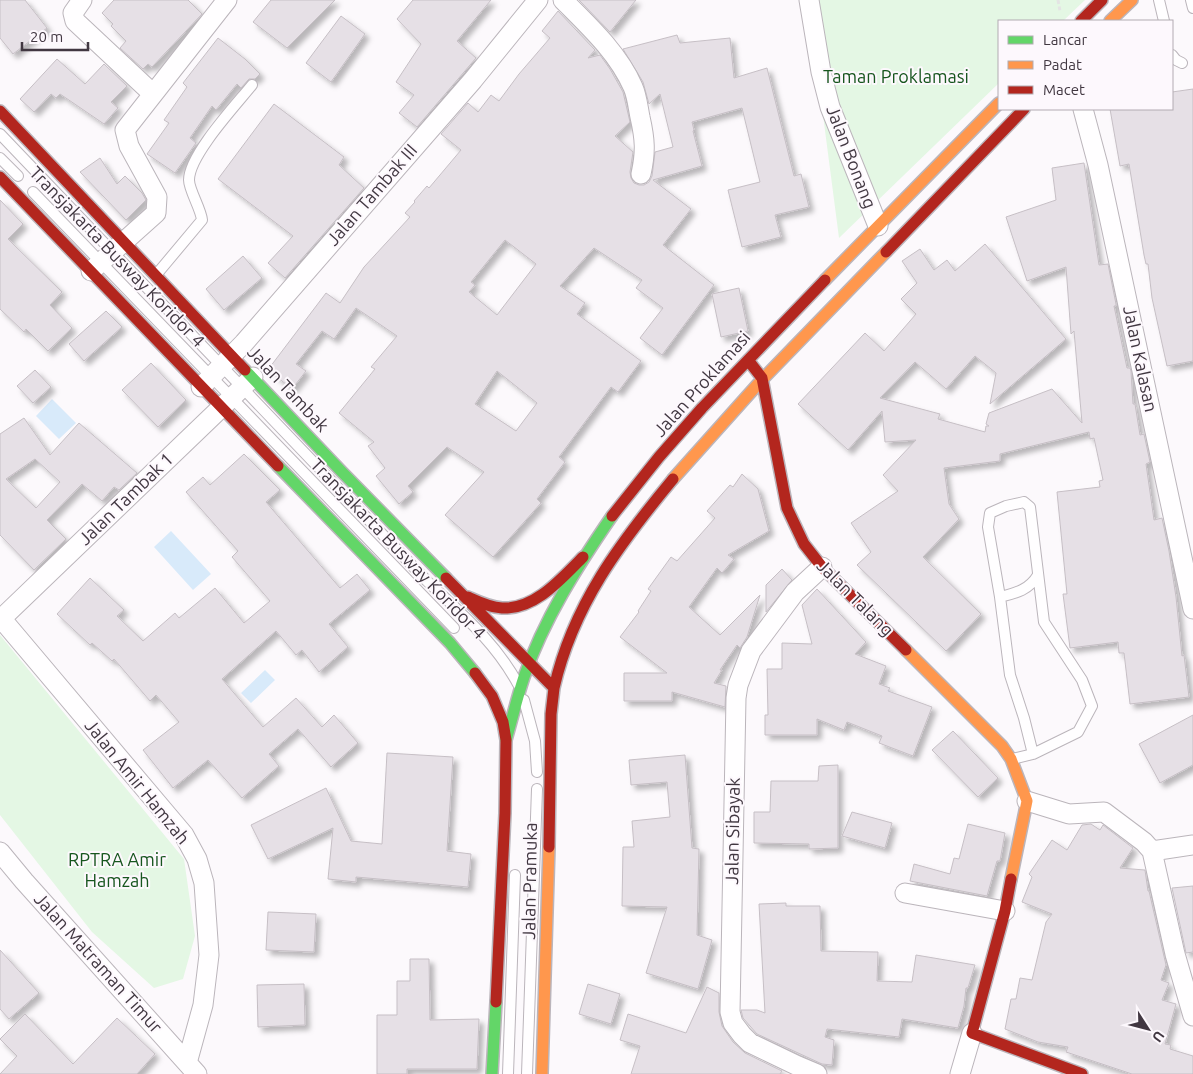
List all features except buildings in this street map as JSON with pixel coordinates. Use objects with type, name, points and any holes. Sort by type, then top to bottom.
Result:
[{"type":"main road","points":[[1082,20],[1102,0]]},
{"type":"main road","points":[[1111,20],[1132,0]]},
{"type":"main road","name":"Jalan Proklamasi","points":[[512,740],[512,713],[520,687],[554,605],[607,522],[638,482],[748,360],[998,104]]},
{"type":"main road","points":[[554,688],[560,663],[577,619],[600,578],[644,514],[762,378],[1023,110]]},
{"type":"main road","name":"Jalan Tambak","points":[[0,111],[107,257],[237,393],[462,656],[492,696],[512,740]]},
{"type":"main road","name":"Jalan Tambak","points":[[0,177],[107,257],[155,275],[216,371],[237,393],[342,472],[554,688]]},
{"type":"main road","name":"Jalan Talang","points":[[748,360],[762,378],[787,508],[804,544],[822,566],[1002,746],[1011,759],[1027,801]]},
{"type":"main road","points":[[458,591],[492,608],[508,609],[536,599],[550,589],[583,557]]},
{"type":"main road","name":"Jalan Pramuka","points":[[542,1074],[548,888],[550,714],[554,688]]},
{"type":"main road","name":"Jalan Pramuka","points":[[492,1074],[506,769],[512,740]]},
{"type":"main road","points":[[1027,801],[1005,911],[972,1033],[1082,1074]]},
{"type":"street","points":[[82,0],[73,13],[75,21],[152,94]]},
{"type":"street","points":[[107,257],[156,213],[157,197],[129,146],[125,130],[226,0]]},
{"type":"street","name":"Jalan Tambak III","points":[[216,371],[473,80],[538,0]]},
{"type":"street","points":[[563,0],[614,55],[634,89],[646,155],[641,174]]},
{"type":"street","name":"Jalan Bonang","points":[[809,0],[821,72],[830,107],[878,226]]},
{"type":"street","name":"Jalan Kalasan","points":[[1083,110],[1098,165],[1193,609]]},
{"type":"street","name":"Jalan Tambak 1","points":[[0,619],[237,393]]},
{"type":"street","name":"Jalan Sibayak","points":[[817,1074],[750,1043],[734,1023],[730,1012],[736,698],[738,684],[750,651],[796,592],[822,566]]},
{"type":"street","name":"Jalan Amir Hamzah","points":[[0,619],[184,835],[197,859],[204,883],[209,955],[203,1005],[192,1068]]},
{"type":"street","points":[[1027,801],[1069,814],[1104,812],[1144,842],[1152,851],[1175,954],[1193,1016]]},
{"type":"street","points":[[1152,851],[1193,845]]},
{"type":"street","name":"Jalan Matraman Timur","points":[[0,852],[192,1068]]},
{"type":"street","points":[[905,893],[1005,911]]},
{"type":"street","points":[[960,1074],[972,1033]]},
{"type":"lane","points":[[1159,0],[1164,20]]},
{"type":"lane","points":[[1191,0],[1193,8]]},
{"type":"lane","points":[[1173,56],[1182,63]]},
{"type":"lane","points":[[155,275],[202,220],[189,181],[193,167],[201,149],[252,85]]},
{"type":"lane","name":"Transjakarta Busway Koridor 4","points":[[0,134],[107,257],[216,371]]},
{"type":"lane","name":"Transjakarta Busway Koridor 4","points":[[0,158],[107,257]]},
{"type":"lane","name":"Transjakarta Busway Koridor 4","points":[[237,393],[463,639]]},
{"type":"lane","name":"Transjakarta Busway Koridor 4","points":[[237,393],[481,632],[502,659],[520,687],[535,741],[537,765],[527,1074]]},
{"type":"lane","points":[[1011,759],[1033,754],[1078,732],[1092,706],[1082,680],[1044,622],[1030,507],[1024,502],[1006,506],[990,513],[988,527],[1000,597],[1010,675],[1033,754]]},
{"type":"lane","points":[[1000,597],[1021,591],[1032,584],[1038,575]]},
{"type":"lane","points":[[506,699],[512,713]]},
{"type":"lane","points":[[508,1074],[516,868]]},
{"type":"green space","name":"Taman Proklamasi","points":[[808,0],[1085,0],[1064,20],[998,20],[998,84],[839,238]]},
{"type":"green space","name":"RPTRA Amir Hamzah","points":[[0,635],[184,859],[195,936],[183,979],[154,988],[92,932],[0,815]]},
{"type":"water","points":[[52,399],[76,423],[59,439],[36,416]]},
{"type":"water","points":[[171,531],[211,574],[193,590],[154,547]]},
{"type":"water","points":[[265,670],[275,680],[251,703],[241,693]]},
{"type":"traffic: fast","points":[[245,370],[446,578]]},
{"type":"traffic: fast","points":[[278,466],[450,643],[475,673]]},
{"type":"traffic: fast","points":[[506,740],[524,677],[541,635],[562,594],[612,516]]},
{"type":"traffic: fast","points":[[492,1074],[496,1002]]},
{"type":"traffic: slow","points":[[1111,20],[1132,0]]},
{"type":"traffic: slow","points":[[825,280],[998,104]]},
{"type":"traffic: slow","points":[[673,479],[758,384],[886,252]]},
{"type":"traffic: slow","points":[[906,650],[1002,746],[1011,759],[1027,801],[1011,879]]},
{"type":"traffic: slow","points":[[542,1074],[549,847]]},
{"type":"traffic: jam","points":[[1082,20],[1102,0]]},
{"type":"traffic: jam","points":[[886,252],[1023,110]]},
{"type":"traffic: jam","points":[[0,111],[245,370]]},
{"type":"traffic: jam","points":[[0,177],[278,466]]},
{"type":"traffic: jam","points":[[612,516],[659,457],[702,408],[825,280]]},
{"type":"traffic: jam","points":[[748,360],[762,378],[787,508],[804,544],[822,567],[906,650]]},
{"type":"traffic: jam","points":[[554,688],[562,658],[586,602],[617,551],[673,479]]},
{"type":"traffic: jam","points":[[468,597],[484,604],[502,608],[526,604],[557,583],[583,557]]},
{"type":"traffic: jam","points":[[446,578],[554,688],[551,714],[549,847]]},
{"type":"traffic: jam","points":[[475,673],[492,696],[503,722],[506,740],[505,813],[496,1002]]},
{"type":"traffic: jam","points":[[1011,879],[1005,911],[972,1033],[1082,1074]]}]
